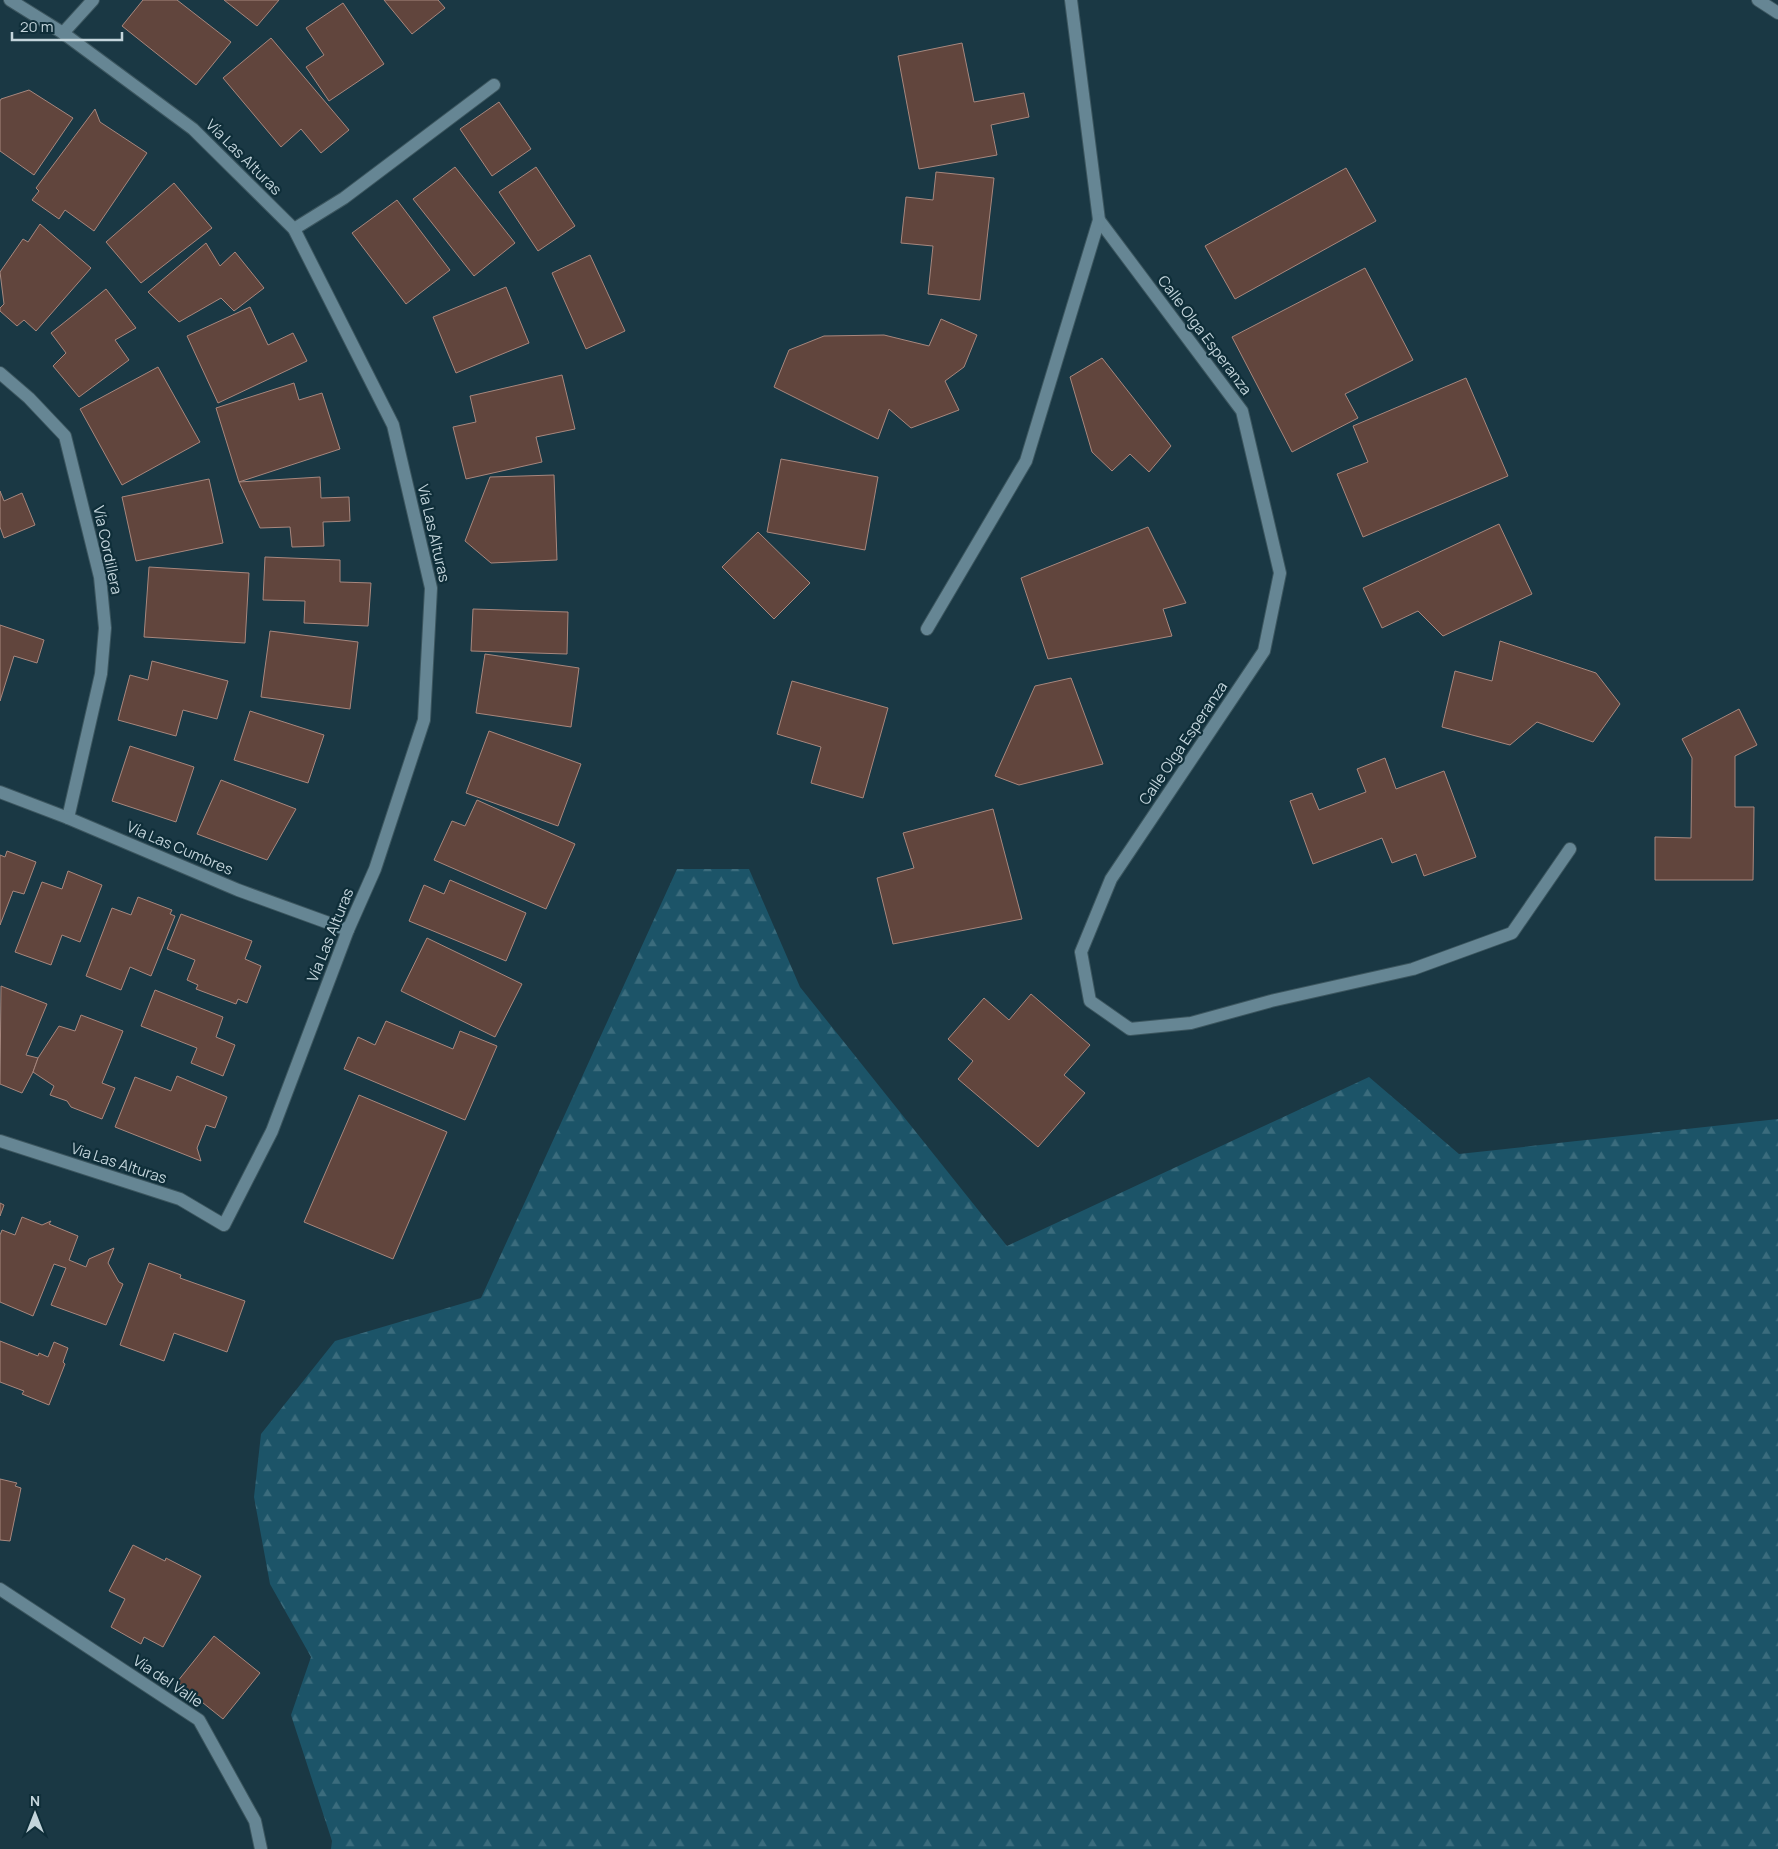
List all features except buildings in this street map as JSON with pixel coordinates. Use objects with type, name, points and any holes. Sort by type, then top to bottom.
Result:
[{"type":"street","name":"Vía Las Alturas","points":[[10,0],[63,32],[193,129],[294,230],[392,425],[431,588],[424,720],[375,870],[348,930],[272,1131],[224,1225]]},
{"type":"street","points":[[63,32],[93,0]]},
{"type":"street","name":"Calle Olga Esperanza","points":[[1071,0],[1099,220],[1242,411],[1280,573],[1264,651],[1112,879],[1081,952],[1090,1001],[1130,1029],[1191,1023],[1271,1001],[1413,969],[1512,933],[1570,849]]},
{"type":"street","points":[[1758,0],[1778,13]]},
{"type":"street","points":[[294,230],[344,198],[494,85]]},
{"type":"street","points":[[927,629],[1026,461],[1099,220]]},
{"type":"street","name":"Vía Cordillera","points":[[0,373],[29,398],[65,436],[100,576],[105,628],[101,674],[68,818]]},
{"type":"street","name":"Vía Las Cumbres","points":[[0,792],[68,818],[238,890],[348,930]]},
{"type":"street","name":"Via Las Alturas","points":[[0,1141],[180,1200],[224,1225]]},
{"type":"street","name":"Vía del Valle","points":[[0,1589],[199,1720],[255,1821],[261,1849]]},
{"type":"green space","points":[[677,869],[749,869],[800,987],[1007,1246],[1369,1077],[1459,1154],[1778,1119],[1778,1849],[331,1849],[332,1841],[291,1715],[311,1657],[270,1584],[254,1497],[261,1434],[335,1341],[481,1298]]}]
